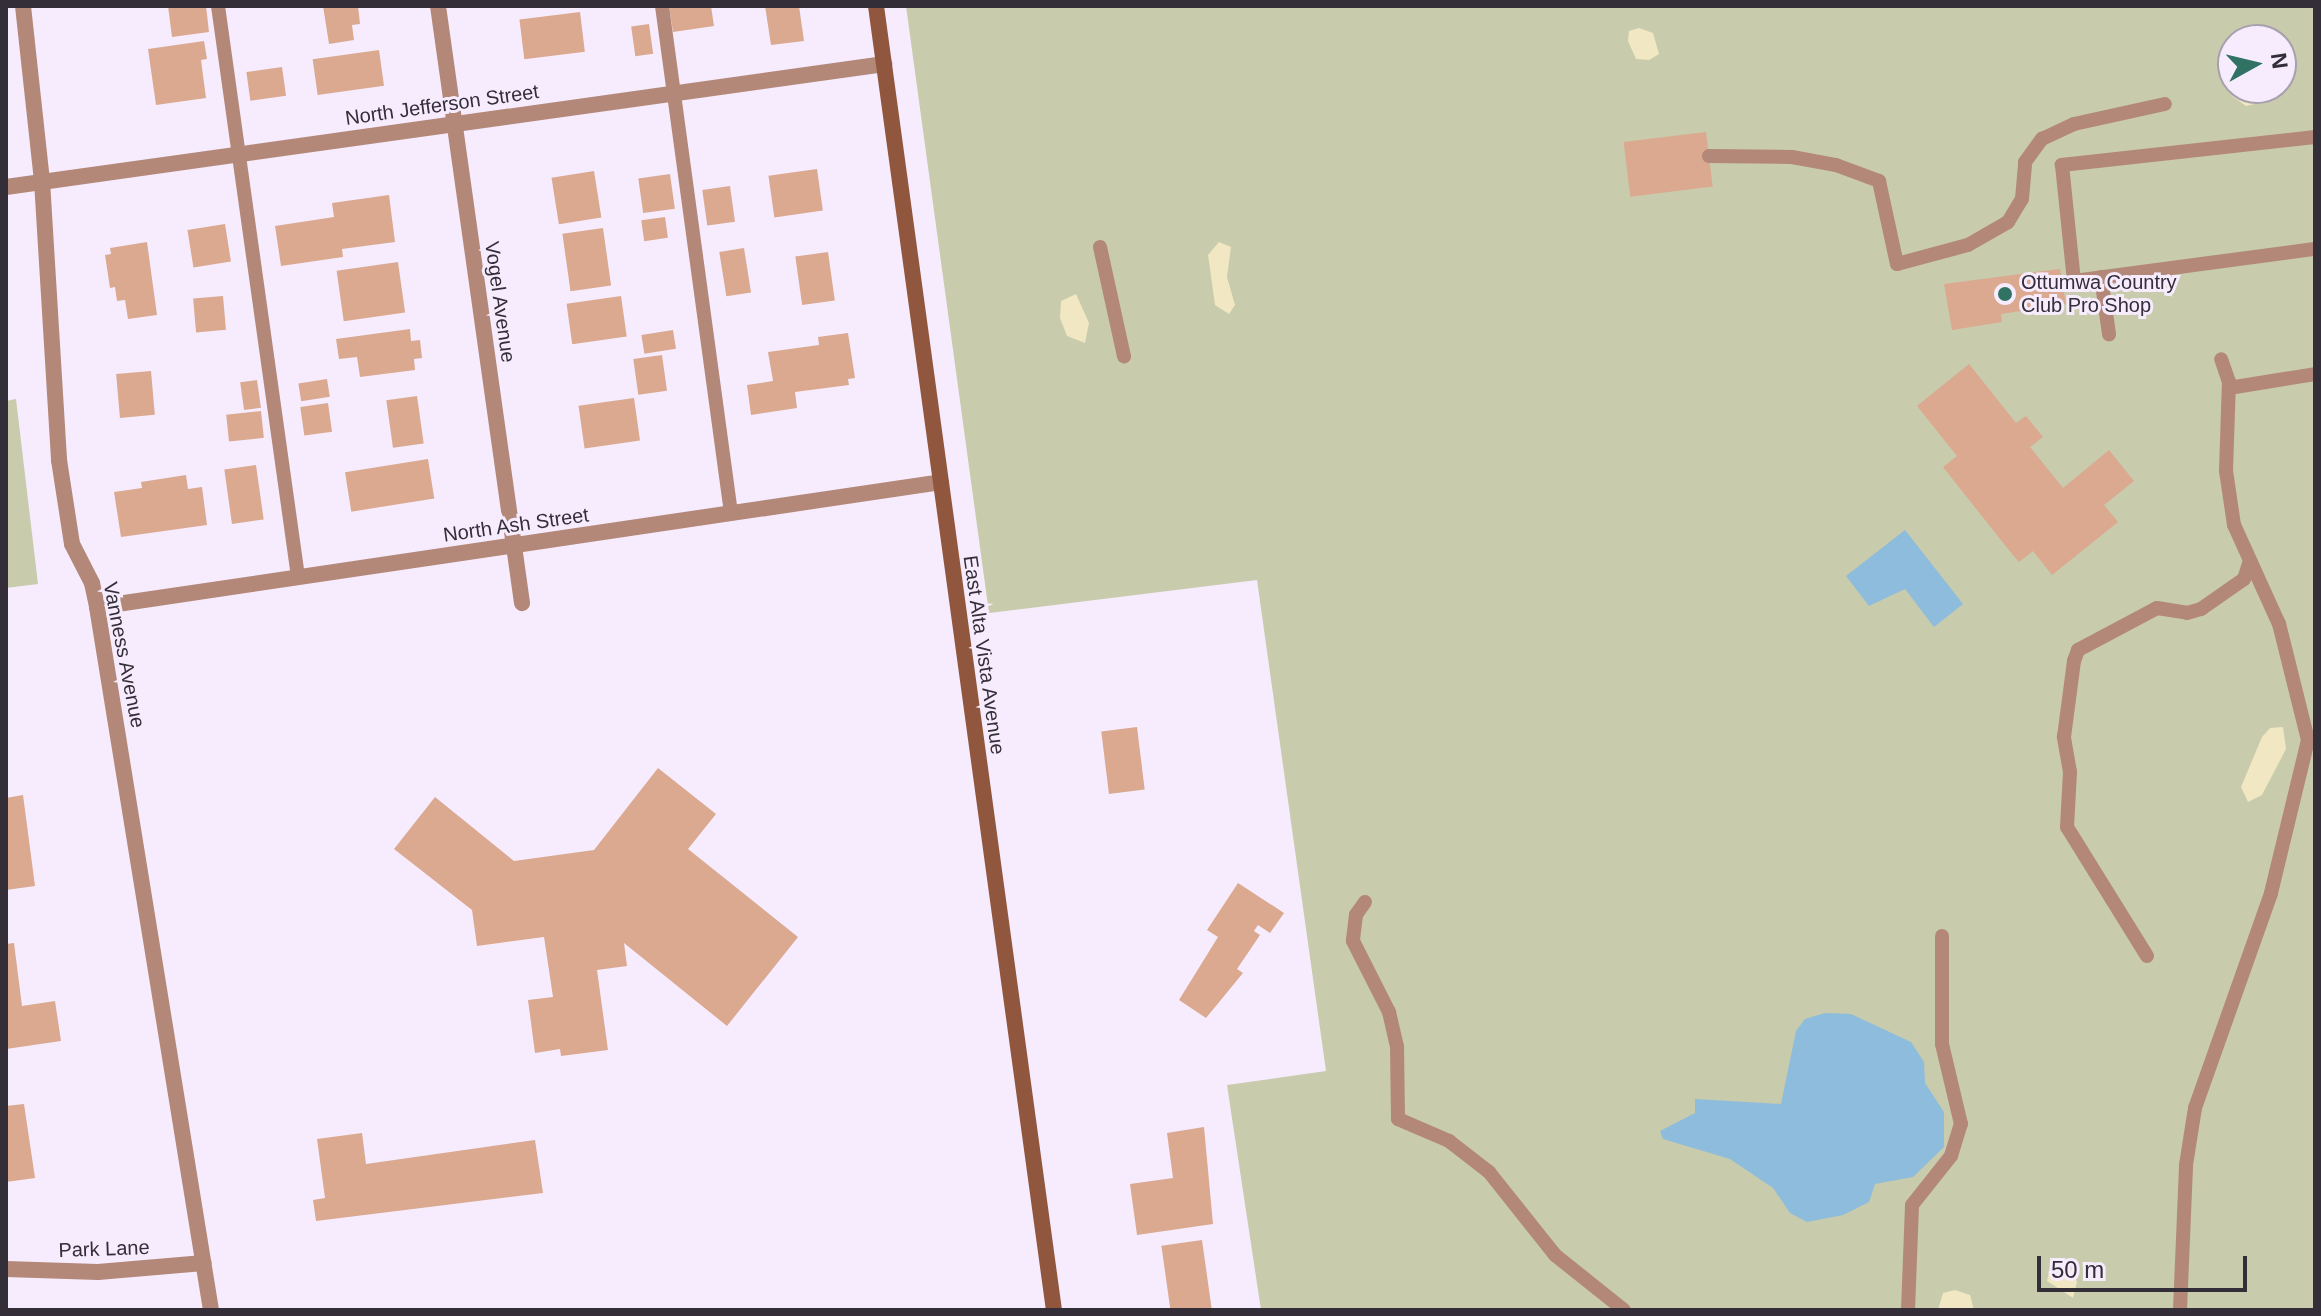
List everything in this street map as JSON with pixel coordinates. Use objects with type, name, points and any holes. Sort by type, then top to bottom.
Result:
[{"type":"main road","name":"East Alta Vista Avenue","points":[[876,6],[1054,1310]]},
{"type":"street","name":"Vanness Avenue","points":[[23,6],[42,181],[54,415],[72,544],[92,583],[97,607],[211,1310]]},
{"type":"street","name":"Vogel Avenue","points":[[438,6],[522,603]]},
{"type":"street","name":"North Jefferson Street","points":[[6,187],[884,64]]},
{"type":"street","name":"North Ash Street","points":[[97,607],[941,482]]},
{"type":"street","name":"Park Lane","points":[[6,1269],[98,1272],[204,1263]]},
{"type":"lane","points":[[218,6],[298,577]]},
{"type":"lane","points":[[662,6],[731,513]]},
{"type":"lane","points":[[1709,156],[1792,157],[1836,165],[1879,181],[1897,264],[1968,245],[2008,222],[2022,199],[2025,162],[2042,139],[2074,124],[2165,104]]},
{"type":"lane","points":[[2315,137],[2062,165],[2074,281],[2315,249]]},
{"type":"lane","points":[[1100,247],[1124,356]]},
{"type":"lane","points":[[2101,277],[2109,334]]},
{"type":"lane","points":[[2180,1310],[2186,1165],[2195,1108],[2271,893],[2308,740],[2279,624],[2249,564],[2234,525],[2226,471],[2229,388],[2221,359]]},
{"type":"lane","points":[[2229,388],[2315,374]]},
{"type":"lane","points":[[2147,956],[2067,827],[2070,772],[2064,737],[2074,661],[2078,650],[2157,608],[2187,613],[2201,609],[2244,579],[2249,564]]},
{"type":"lane","points":[[1365,902],[1356,915],[1353,941],[1392,1024],[1401,1083],[1398,1119],[1449,1141],[1489,1172],[1555,1255],[1624,1310]]},
{"type":"lane","points":[[1908,1310],[1912,1205],[1951,1156],[1961,1124],[1942,1044],[1942,936]]},
{"type":"green space","points":[[906,6],[2315,6],[2315,1310],[1261,1310],[1227,1085],[1326,1071],[1257,580],[989,613]]},
{"type":"green space","points":[[16,399],[38,584],[6,588],[6,401]]},
{"type":"sand","points":[[1639,28],[1653,33],[1659,54],[1649,60],[1636,59],[1628,41],[1629,31]]},
{"type":"sand","points":[[1219,242],[1231,247],[1227,277],[1235,305],[1229,314],[1215,305],[1208,255]]},
{"type":"sand","points":[[1076,294],[1089,323],[1085,343],[1067,336],[1060,318],[1061,301]]},
{"type":"sand","points":[[2283,727],[2286,749],[2262,795],[2248,802],[2241,787],[2262,737],[2270,728]]},
{"type":"sand","points":[[2062,1262],[2070,1267],[2077,1282],[2073,1298],[2047,1281],[2051,1264]]},
{"type":"sand","points":[[1955,1290],[1970,1295],[1974,1310],[1938,1310],[1943,1293]]},
{"type":"water","points":[[1905,530],[1963,604],[1934,627],[1905,589],[1869,606],[1846,576]]},
{"type":"water","points":[[1825,1013],[1851,1014],[1911,1042],[1924,1062],[1925,1083],[1944,1112],[1944,1147],[1913,1177],[1875,1184],[1869,1202],[1843,1215],[1807,1222],[1790,1213],[1773,1188],[1730,1159],[1663,1139],[1660,1131],[1695,1113],[1695,1099],[1781,1104],[1796,1031],[1805,1019]]},
{"type":"building","points":[[168,6],[206,6],[209,32],[172,37]]},
{"type":"building","points":[[323,6],[358,6],[360,24],[352,25],[354,40],[329,44]]},
{"type":"building","points":[[669,6],[711,6],[714,26],[673,32]]},
{"type":"building","points":[[765,6],[799,6],[804,41],[771,45]]},
{"type":"building","points":[[580,12],[585,52],[524,59],[519,19]]},
{"type":"building","points":[[649,24],[653,54],[635,56],[631,27]]},
{"type":"building","points":[[204,41],[207,59],[201,60],[206,98],[156,105],[148,49]]},
{"type":"building","points":[[379,50],[384,86],[318,95],[313,59]]},
{"type":"building","points":[[282,67],[286,96],[250,101],[246,72]]},
{"type":"building","points":[[1706,132],[1713,187],[1630,197],[1624,142]]},
{"type":"building","points":[[817,169],[823,211],[774,217],[768,176]]},
{"type":"building","points":[[594,171],[601,217],[559,224],[552,178]]},
{"type":"building","points":[[670,174],[675,209],[643,213],[638,178]]},
{"type":"building","points":[[730,186],[735,222],[707,226],[702,190]]},
{"type":"building","points":[[389,195],[395,242],[342,249],[343,257],[281,266],[275,226],[334,217],[332,203]]},
{"type":"building","points":[[665,217],[668,238],[644,241],[641,220]]},
{"type":"building","points":[[225,224],[231,262],[193,267],[187,230]]},
{"type":"building","points":[[603,228],[611,285],[570,291],[562,234]]},
{"type":"building","points":[[147,242],[157,315],[128,319],[125,300],[117,301],[115,287],[110,288],[105,255],[111,254],[110,248]]},
{"type":"building","points":[[744,248],[751,292],[726,296],[719,252]]},
{"type":"building","points":[[828,252],[835,301],[802,305],[795,257]]},
{"type":"building","points":[[398,262],[405,313],[344,321],[337,271]]},
{"type":"building","name":"Ottumwa Country Club Pro Shop","points":[[2060,269],[2066,304],[2001,314],[2002,322],[1952,330],[1944,284]]},
{"type":"building","points":[[223,296],[226,330],[196,332],[193,299]]},
{"type":"building","points":[[621,296],[627,337],[572,344],[567,304]]},
{"type":"building","points":[[410,329],[411,341],[420,340],[422,358],[414,359],[415,370],[360,377],[357,357],[339,359],[336,339]]},
{"type":"building","points":[[673,330],[676,349],[644,354],[641,335]]},
{"type":"building","points":[[848,333],[855,378],[848,379],[849,385],[795,392],[797,408],[751,415],[747,385],[773,381],[768,352],[819,345],[818,337]]},
{"type":"building","points":[[662,355],[667,391],[638,395],[633,359]]},
{"type":"building","points":[[1969,364],[2016,423],[2026,416],[2043,437],[2030,447],[2063,488],[2109,450],[2134,481],[2104,505],[2118,522],[2052,575],[2033,551],[2019,562],[2008,549],[1943,467],[1957,456],[1917,406]]},
{"type":"building","points":[[151,371],[155,415],[120,418],[116,374]]},
{"type":"building","points":[[327,379],[330,397],[301,401],[298,384]]},
{"type":"building","points":[[257,380],[261,408],[244,410],[240,382]]},
{"type":"building","points":[[417,396],[424,444],[393,448],[386,400]]},
{"type":"building","points":[[634,398],[640,441],[585,448],[579,406]]},
{"type":"building","points":[[328,403],[332,432],[304,436],[300,407]]},
{"type":"building","points":[[261,411],[264,438],[229,442],[226,415]]},
{"type":"building","points":[[428,459],[434,499],[351,512],[345,472]]},
{"type":"building","points":[[256,465],[264,519],[232,524],[224,469]]},
{"type":"building","points":[[186,475],[188,489],[202,487],[207,525],[121,537],[114,492],[142,488],[141,482]]},
{"type":"building","points":[[1137,727],[1145,790],[1109,794],[1101,731]]},
{"type":"building","points":[[658,768],[716,814],[688,849],[798,937],[727,1026],[624,943],[627,966],[597,970],[608,1050],[561,1056],[560,1049],[535,1053],[528,1000],[553,997],[544,937],[477,946],[472,910],[394,849],[435,797],[514,861],[594,850]]},
{"type":"building","points":[[23,795],[35,886],[6,890],[6,798]]},
{"type":"building","points":[[1238,883],[1284,913],[1270,933],[1258,925],[1254,931],[1260,935],[1237,969],[1243,973],[1206,1018],[1179,1000],[1218,937],[1207,930]]},
{"type":"building","points":[[14,943],[22,1006],[55,1001],[61,1041],[6,1049],[6,944]]},
{"type":"building","points":[[24,1104],[35,1178],[6,1182],[6,1106]]},
{"type":"building","points":[[1204,1127],[1213,1224],[1137,1235],[1130,1184],[1173,1178],[1167,1133]]},
{"type":"building","points":[[362,1133],[366,1164],[535,1140],[543,1193],[316,1221],[313,1200],[325,1198],[317,1139]]},
{"type":"building","points":[[1202,1240],[1212,1310],[1170,1310],[1161,1246]]},
{"type":"place","name":"Ottumwa Country Club Pro Shop","points":[[2005,294]]}]
